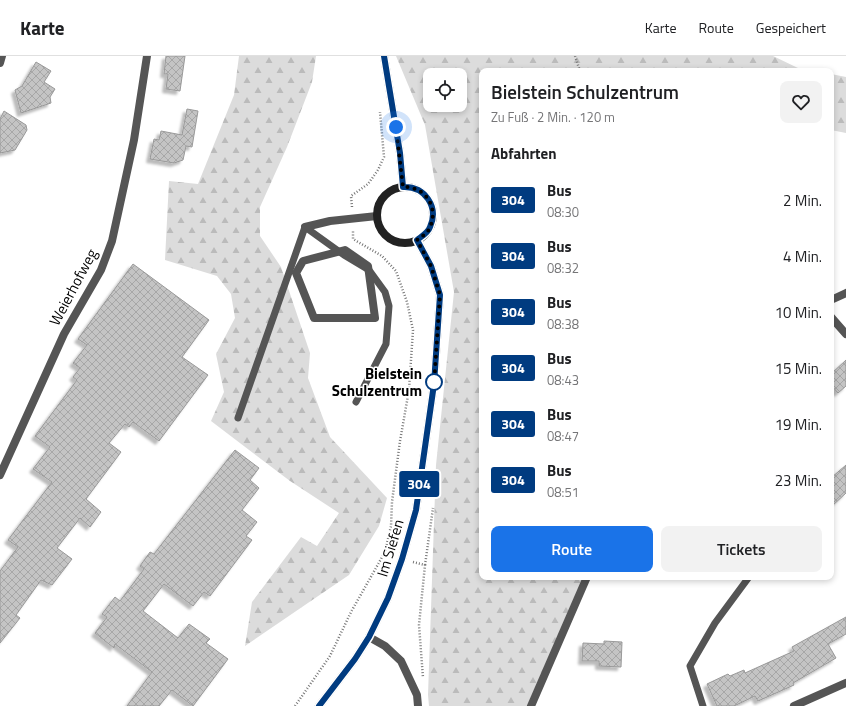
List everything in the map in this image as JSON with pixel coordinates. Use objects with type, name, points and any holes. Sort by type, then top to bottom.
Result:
[{"type":"main road","points":[[384,56],[400,153],[403,187]]},
{"type":"main road","points":[[398,187],[403,187],[416,189],[424,194],[430,202],[433,210],[433,219],[430,228],[417,240],[408,242],[399,242],[390,239],[379,225],[377,216],[378,207],[382,198],[389,191],[398,187]]},
{"type":"main road","name":"Im Siefen","points":[[319,706],[355,659],[369,637],[388,598],[402,559],[416,510],[434,384],[440,295],[431,266],[417,240]]},
{"type":"street","points":[[0,63],[2,56]]},
{"type":"street","name":"Weierhofweg","points":[[0,475],[64,334],[101,270],[112,241],[134,140],[147,56]]},
{"type":"street","points":[[305,227],[330,221],[377,216]]},
{"type":"street","points":[[344,250],[368,266],[369,270],[375,318],[314,318],[296,273],[303,261],[344,250]]},
{"type":"street","points":[[834,299],[846,293]]},
{"type":"street","points":[[834,320],[846,334]]},
{"type":"street","points":[[531,706],[586,580]]},
{"type":"street","points":[[369,637],[385,646],[401,661],[417,695],[418,706]]},
{"type":"street","points":[[794,706],[846,683]]},
{"type":"lane","points":[[238,418],[305,227],[339,251]]},
{"type":"lane","points":[[356,402],[386,344],[389,306],[385,292],[369,270]]},
{"type":"lane","points":[[703,706],[690,666],[715,623],[747,580]]},
{"type":"path","points":[[574,56],[579,68]]},
{"type":"path","points":[[423,680],[419,625],[433,508]]},
{"type":"path","points":[[385,552],[402,559],[425,565]]},
{"type":"green space","points":[[239,56],[316,56],[312,82],[287,147],[260,207],[260,236],[281,267],[310,353],[308,378],[330,437],[387,498],[379,526],[349,575],[245,646],[252,602],[301,537],[317,546],[339,513],[290,481],[211,421],[224,392],[216,354],[235,318],[231,294],[217,276],[165,260],[169,181],[198,184],[234,95]]},
{"type":"green space","points":[[396,56],[773,56],[798,68],[479,68],[479,580],[582,580],[527,706],[429,706],[428,695],[436,465],[454,292],[425,125]]},
{"type":"green space","points":[[834,75],[846,77],[846,133],[834,131]]},
{"type":"building","points":[[166,56],[185,56],[180,91],[166,89],[168,74],[164,74]]},
{"type":"building","points":[[36,62],[51,71],[44,82],[55,89],[50,97],[51,103],[21,113],[15,90],[22,86]]},
{"type":"building","points":[[187,109],[198,111],[192,147],[186,146],[183,160],[174,163],[150,159],[154,139],[159,140],[161,131],[182,135]]},
{"type":"building","points":[[4,111],[26,125],[27,130],[15,150],[0,153],[0,119]]},
{"type":"building","points":[[133,264],[209,320],[182,357],[208,375],[159,441],[133,422],[129,427],[125,424],[109,443],[121,452],[86,499],[101,512],[90,527],[80,518],[57,548],[72,559],[52,585],[41,580],[16,615],[20,618],[0,643],[0,571],[18,547],[8,540],[52,482],[33,469],[50,447],[35,436],[77,380],[73,377],[80,368],[73,363],[87,345],[78,339]]},
{"type":"building","points":[[846,360],[846,386],[838,393],[834,388],[834,371]]},
{"type":"building","points":[[235,450],[259,468],[250,480],[259,488],[242,510],[257,522],[246,536],[252,540],[210,596],[204,592],[193,606],[164,584],[143,611],[178,638],[189,624],[210,639],[206,643],[228,659],[193,706],[172,690],[159,706],[127,706],[152,672],[115,644],[114,648],[95,633],[107,617],[102,614],[115,597],[120,601],[144,569],[140,566],[150,552],[154,554]]},
{"type":"building","points":[[846,465],[846,493],[834,504],[834,475]]},
{"type":"building","points":[[846,617],[846,634],[828,644],[836,658],[793,683],[794,685],[758,701],[755,696],[734,706],[717,706],[707,684],[728,674],[730,676],[744,670],[745,673],[794,651],[792,647]]},
{"type":"building","points":[[604,641],[622,642],[621,667],[599,666],[599,661],[582,661],[583,643],[604,644]]},
{"type":"bus line","name":"304","points":[[319,706],[355,659],[369,637],[388,598],[402,559],[416,510],[424,444],[434,384],[440,295],[431,266],[417,240],[430,228],[433,219],[433,210],[430,202],[424,194],[416,189],[403,187],[400,153],[384,56]]},
{"type":"place","name":"Bielstein Schulzentrum","points":[[434,382]]},
{"type":"route","points":[[396,127],[403,187],[416,189],[424,194],[430,202],[433,210],[433,219],[430,228],[417,240],[431,266],[440,295],[434,384],[434,382]]}]
